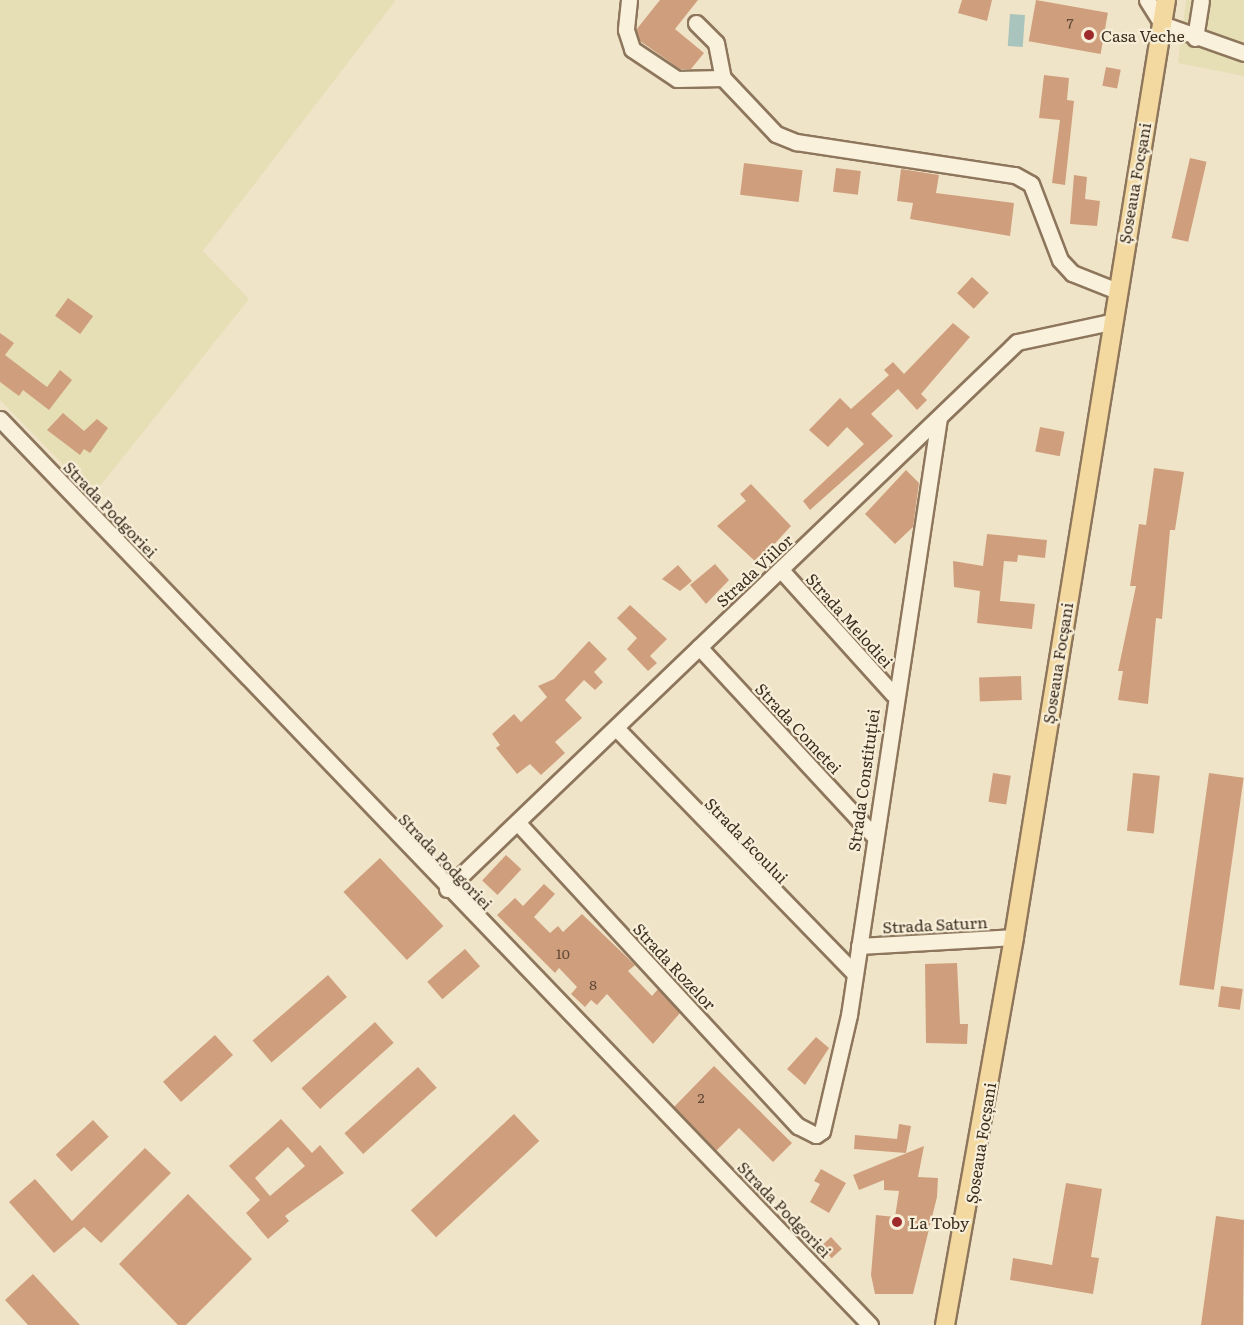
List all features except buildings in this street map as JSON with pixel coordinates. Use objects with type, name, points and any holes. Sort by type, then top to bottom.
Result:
[{"type":"main road","name":"Șoseaua Focșani","points":[[945,1325],[1014,937],[1115,290],[1166,0]]},
{"type":"street","points":[[629,0],[626,30],[632,49],[677,79],[723,78]]},
{"type":"street","points":[[1147,0],[1162,24],[1195,38],[1244,53]]},
{"type":"street","points":[[1195,38],[1201,0]]},
{"type":"street","points":[[696,23],[716,43],[723,78],[763,125],[796,142],[1015,175],[1031,184],[1060,260],[1072,273],[1115,290]]},
{"type":"street","name":"Strada Viilor","points":[[447,889],[1023,339],[1110,322]]},
{"type":"street","name":"Strada Podgoriei","points":[[0,418],[447,889],[870,1325]]},
{"type":"street","name":"Strada Constituției","points":[[808,1134],[816,1135],[827,1121],[855,974],[872,834],[893,694],[939,418]]},
{"type":"street","name":"Strada Melodiei","points":[[781,570],[893,694]]},
{"type":"street","name":"Strada Cometei","points":[[699,647],[872,834]]},
{"type":"street","name":"Strada Ecoului","points":[[616,728],[855,974]]},
{"type":"street","name":"Strada Rozelor","points":[[518,822],[808,1134]]},
{"type":"street","name":"Strada Saturn","points":[[859,946],[1014,937]]},
{"type":"shaded area","points":[[0,0],[396,0],[203,251],[249,299],[93,495],[0,400]]},
{"type":"shaded area","points":[[1186,0],[1244,0],[1244,76],[1178,63]]},
{"type":"water","points":[[1010,14],[1025,15],[1023,47],[1008,46]]},
{"type":"place","name":"Casa Veche","points":[[1089,35]]},
{"type":"place","name":"La Toby","points":[[897,1222]]}]
